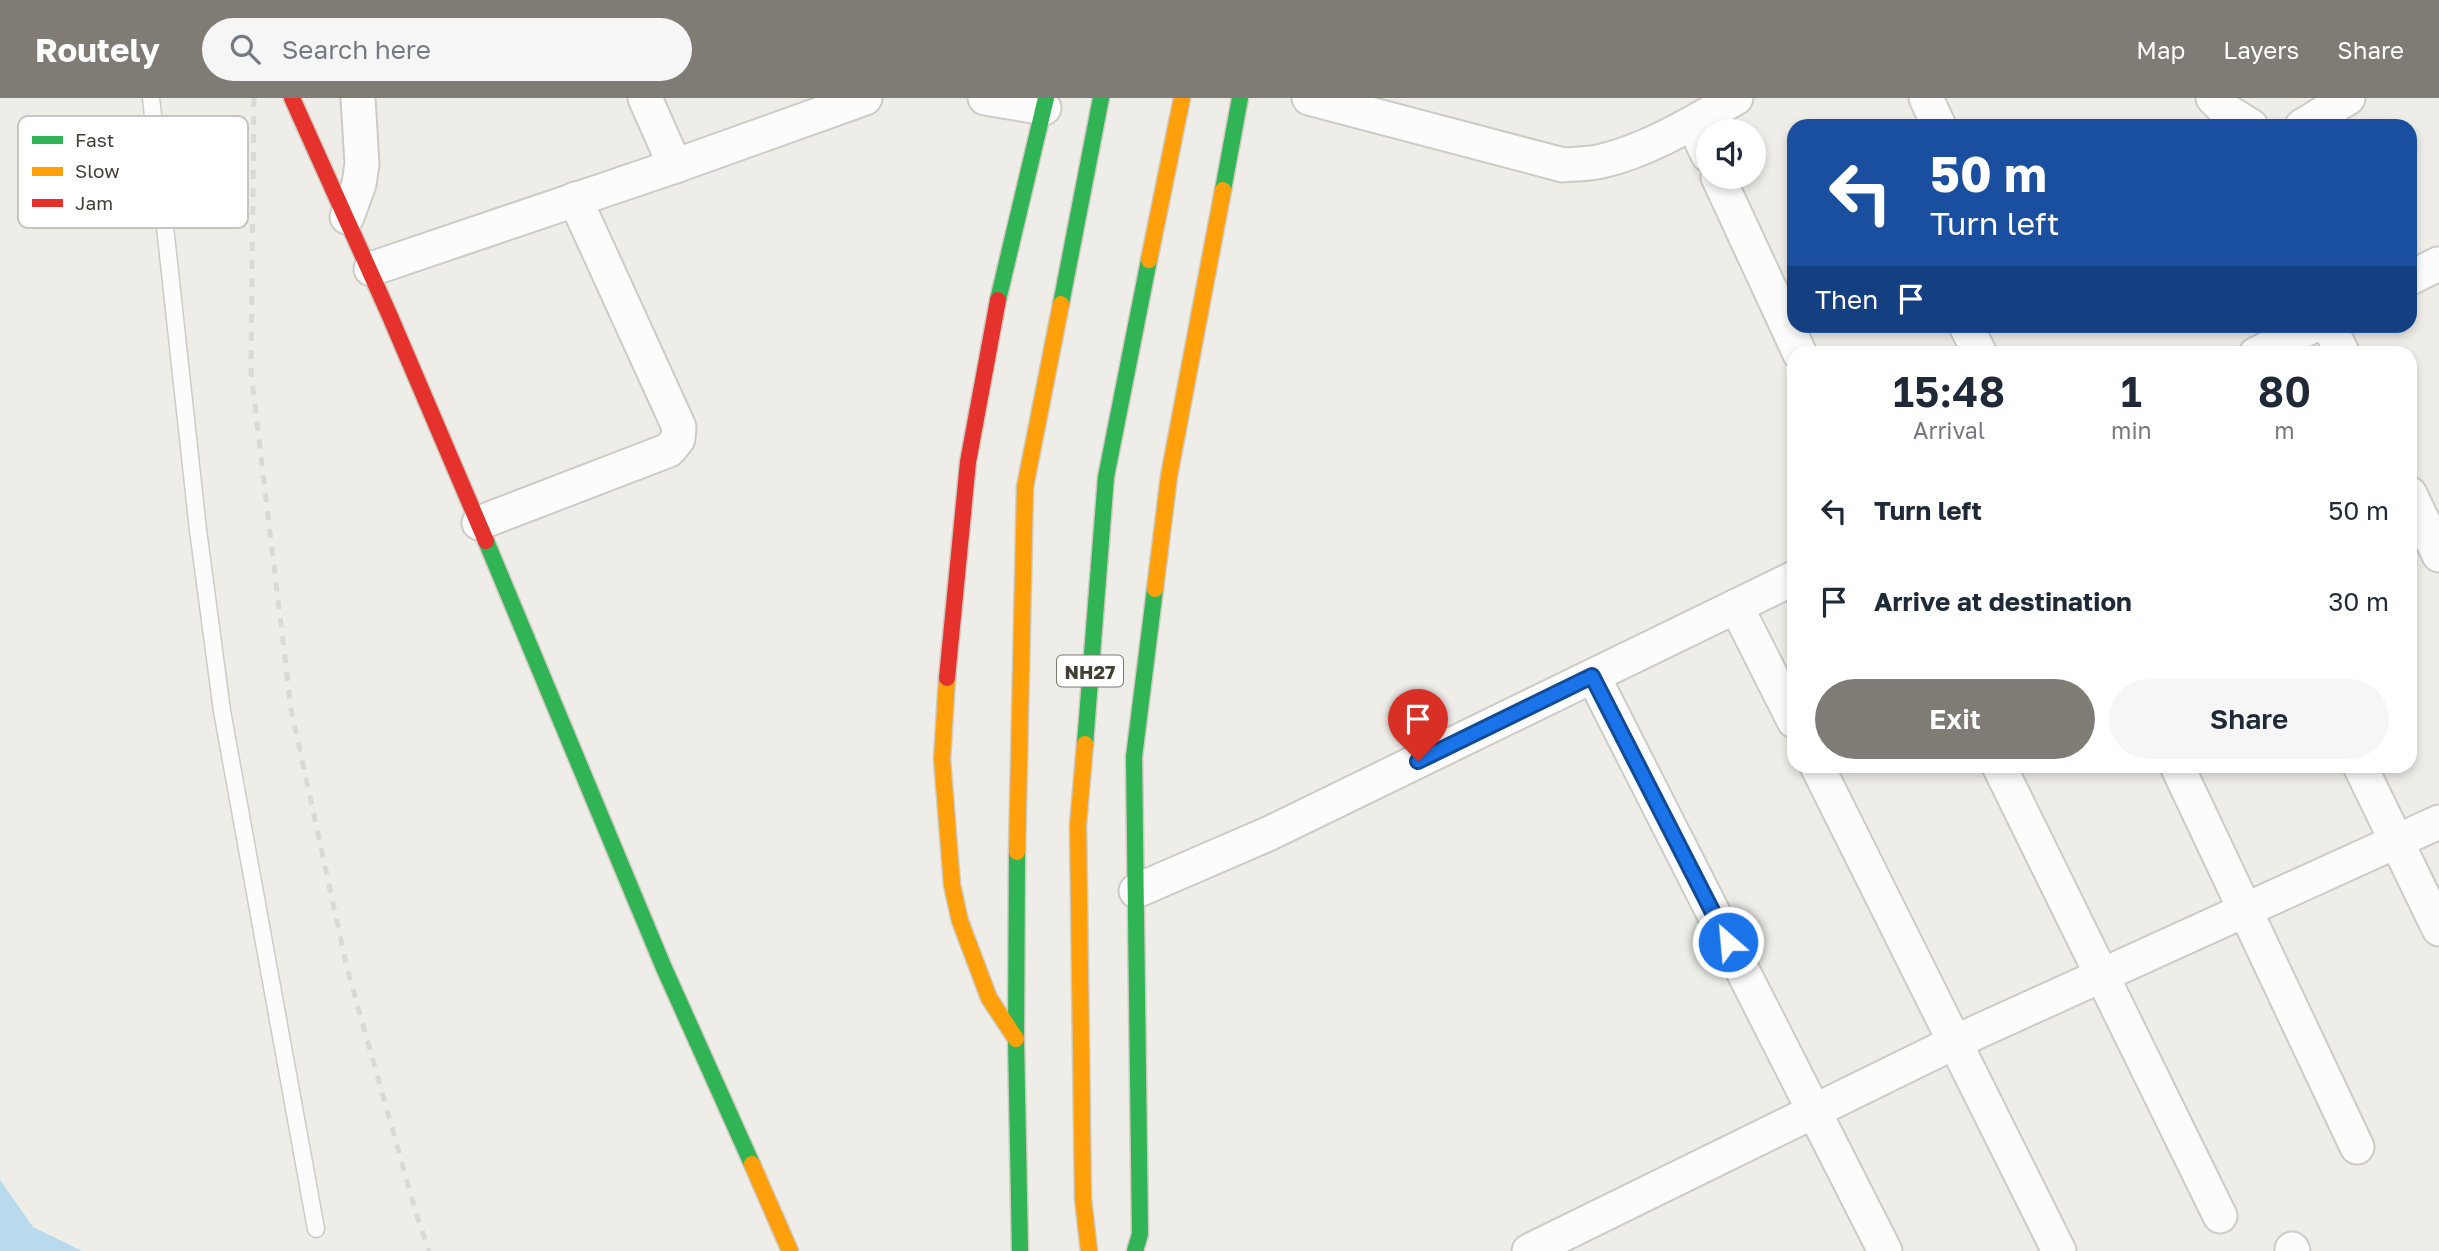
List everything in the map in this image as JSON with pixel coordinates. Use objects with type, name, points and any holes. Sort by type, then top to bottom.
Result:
[{"type":"main road","points":[[292,98],[371,269],[666,972],[790,1248]]},
{"type":"main road","points":[[1020,1251],[1016,1039],[1017,841],[1025,487],[1101,98]]},
{"type":"main road","name":"NH27","points":[[1089,1251],[1083,1199],[1079,811],[1106,477],[1182,98]]},
{"type":"main road","points":[[1135,1251],[1140,1234],[1134,757],[1169,476],[1240,98]]},
{"type":"main road","points":[[1016,1039],[989,998],[960,920],[953,885],[942,759],[949,642],[968,462],[1009,247],[1045,103]]},
{"type":"street","points":[[347,217],[359,184],[362,164],[358,98]]},
{"type":"street","points":[[645,98],[675,166]]},
{"type":"street","points":[[371,269],[675,166],[865,98]]},
{"type":"street","points":[[985,98],[1045,103]]},
{"type":"street","points":[[1309,98],[1563,165],[1600,162],[1637,150],[1736,98]]},
{"type":"street","points":[[1926,98],[1936,119]]},
{"type":"street","points":[[2213,98],[2240,119]]},
{"type":"street","points":[[2314,119],[2348,98]]},
{"type":"street","points":[[1693,122],[1696,129]]},
{"type":"street","points":[[1724,189],[1787,326]]},
{"type":"street","points":[[479,523],[669,450],[678,439],[679,427],[575,199]]},
{"type":"street","points":[[2273,346],[2300,333]]},
{"type":"street","points":[[2417,509],[2439,555]]},
{"type":"street","points":[[1136,891],[1268,834],[1787,581]]},
{"type":"street","points":[[1736,606],[1787,707]]},
{"type":"street","points":[[1592,676],[1885,1251]]},
{"type":"street","points":[[1820,773],[2059,1251]]},
{"type":"street","points":[[2002,773],[2220,1216]]},
{"type":"street","points":[[2180,773],[2357,1147]]},
{"type":"street","points":[[2363,773],[2439,929]]},
{"type":"street","points":[[1529,1251],[1955,1042],[2439,822]]},
{"type":"lane","points":[[151,98],[153,116]]},
{"type":"lane","points":[[165,228],[198,530],[222,710],[316,1229]]},
{"type":"water","points":[[0,1180],[33,1227],[82,1251],[0,1251]]},
{"type":"railway","points":[[254,98],[251,372],[291,709],[347,968],[429,1251]]},
{"type":"traffic: fast","points":[[998,300],[1046,98]]},
{"type":"traffic: fast","points":[[1061,304],[1101,98]]},
{"type":"traffic: fast","points":[[1223,190],[1240,98]]},
{"type":"traffic: fast","points":[[1085,744],[1106,477],[1149,260]]},
{"type":"traffic: fast","points":[[486,541],[664,968],[752,1164]]},
{"type":"traffic: fast","points":[[1135,1251],[1140,1234],[1134,757],[1155,589]]},
{"type":"traffic: fast","points":[[1017,852],[1016,1039],[1020,1251]]},
{"type":"traffic: slow","points":[[1149,260],[1182,98]]},
{"type":"traffic: slow","points":[[1155,589],[1169,476],[1223,190]]},
{"type":"traffic: slow","points":[[1017,852],[1025,487],[1061,304]]},
{"type":"traffic: slow","points":[[947,678],[942,759],[952,885],[960,921],[989,998],[1016,1039]]},
{"type":"traffic: slow","points":[[1085,744],[1078,825],[1083,1199],[1089,1251]]},
{"type":"traffic: slow","points":[[752,1164],[790,1251]]},
{"type":"traffic: jam","points":[[292,98],[389,314],[486,541]]},
{"type":"traffic: jam","points":[[947,678],[968,462],[998,300]]},
{"type":"route","points":[[1418,761],[1592,676],[1728,942]]}]
